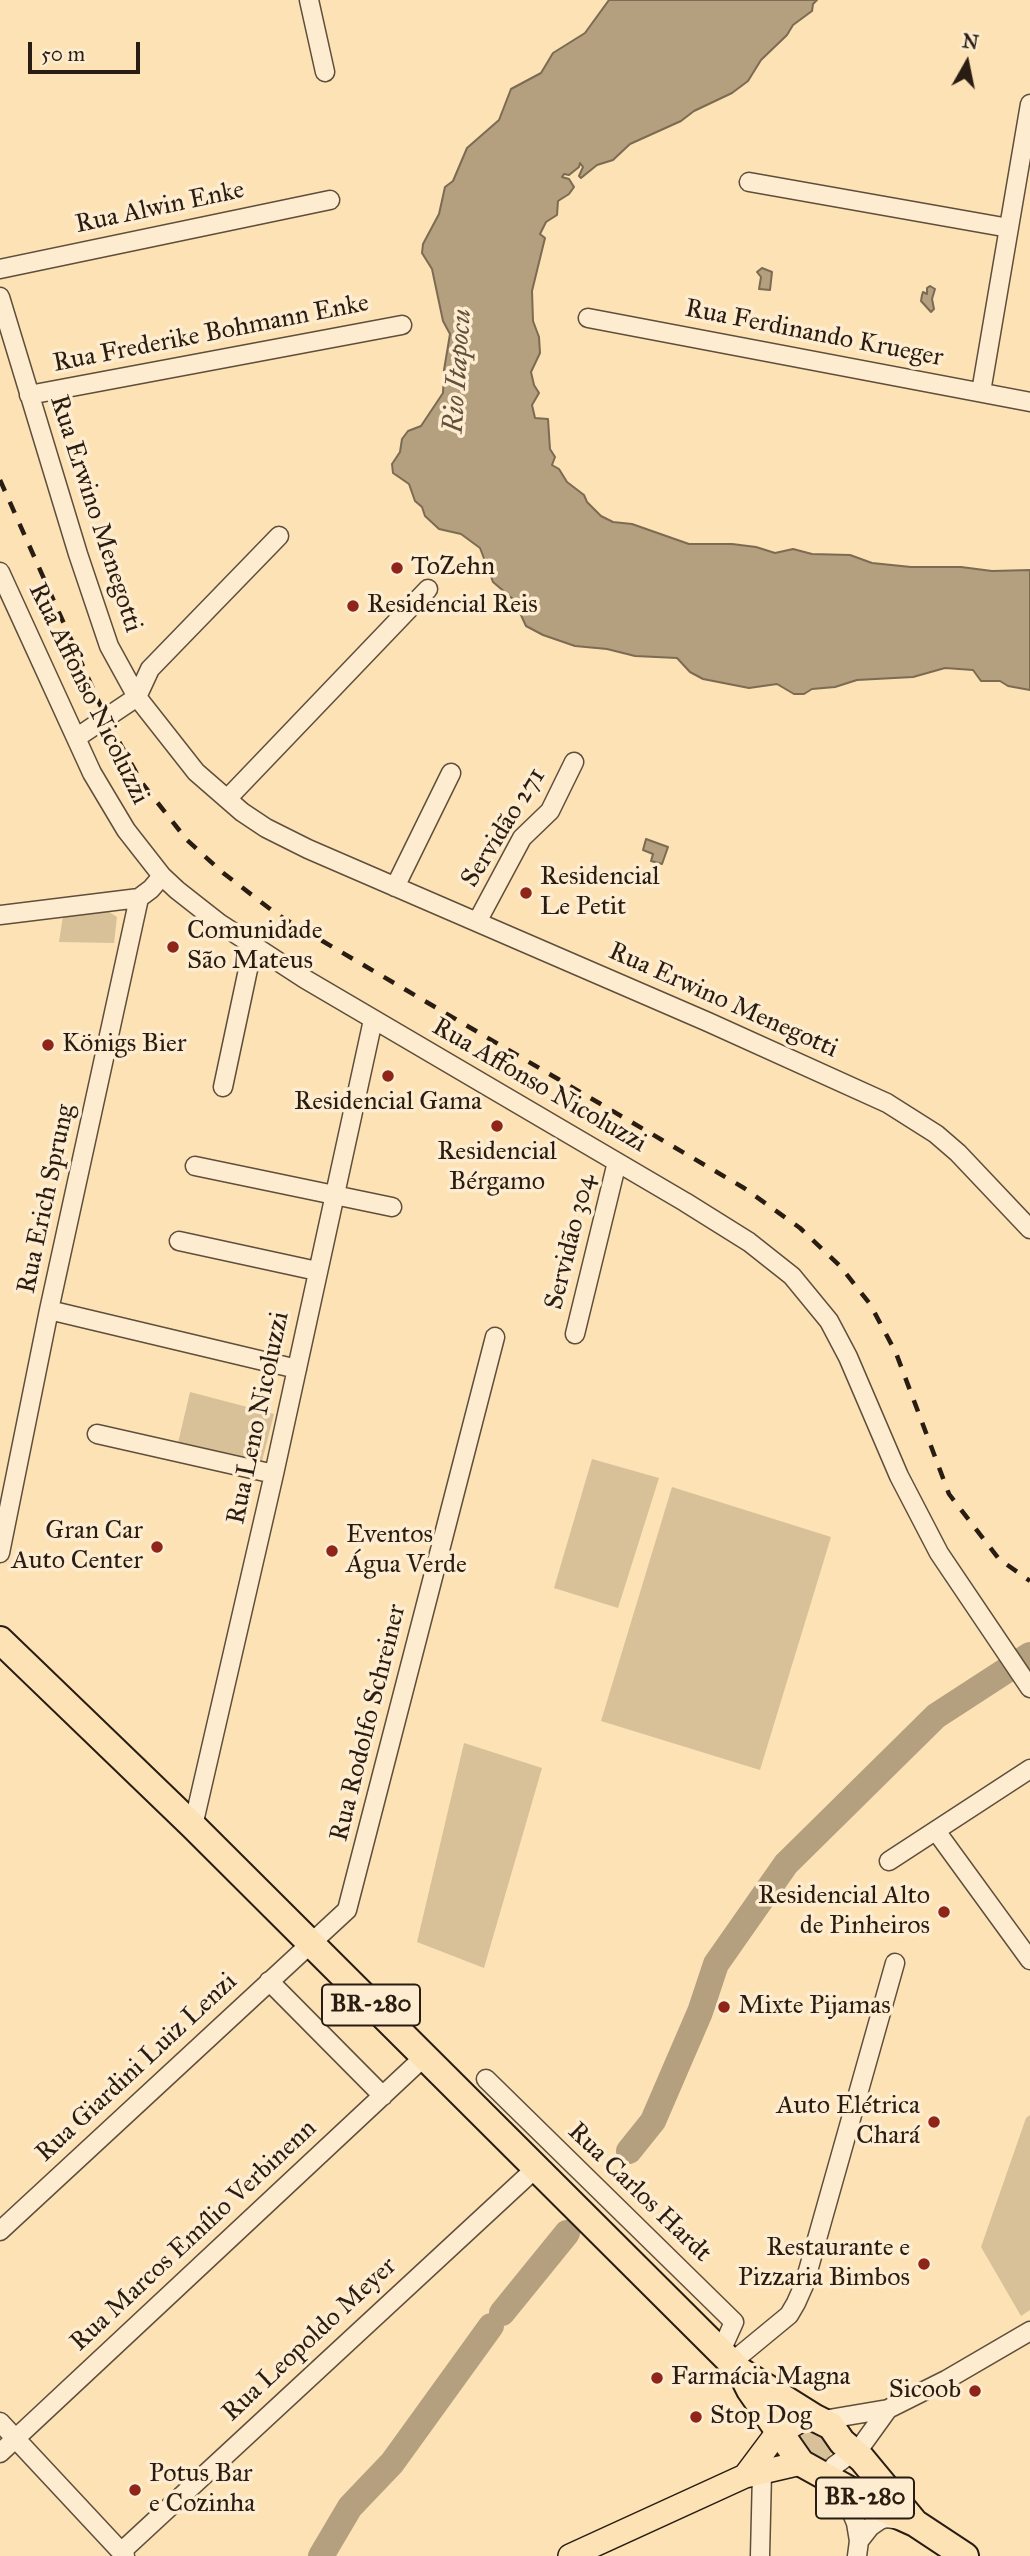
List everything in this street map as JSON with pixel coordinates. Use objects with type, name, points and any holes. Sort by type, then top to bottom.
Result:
[{"type":"highway","name":"BR-280","points":[[0,1640],[193,1826],[731,2361],[884,2509],[915,2523],[965,2556]]},
{"type":"highway","name":"BR-280","points":[[731,2361],[750,2390],[821,2446],[888,2489],[915,2523]]},
{"type":"main road","points":[[754,2474],[821,2446]]},
{"type":"main road","points":[[570,2556],[821,2446]]},
{"type":"street","points":[[309,0],[325,72]]},
{"type":"street","points":[[981,393],[1030,104]]},
{"type":"street","points":[[749,182],[1009,228]]},
{"type":"street","name":"Rua Alwin Enke","points":[[0,269],[330,200]]},
{"type":"street","name":"Rua Erwino Menegotti","points":[[0,297],[109,646],[137,697],[196,772],[226,799],[266,828],[346,867],[708,1022],[887,1103],[914,1119],[951,1147],[982,1176],[1030,1229]]},
{"type":"street","name":"Rua Ferdinando Krueger","points":[[588,318],[1030,402]]},
{"type":"street","name":"Rua Frederike Bohmann Enke","points":[[29,395],[402,325]]},
{"type":"street","points":[[76,738],[137,697],[150,669],[279,536]]},
{"type":"street","name":"Rua Affonso Nicoluzzi","points":[[0,572],[108,801],[162,876],[195,905],[253,946],[749,1242],[792,1276],[829,1321],[848,1357],[899,1476],[939,1553],[1026,1682]]},
{"type":"street","points":[[226,799],[429,589]]},
{"type":"street","name":"Servidão 271","points":[[477,922],[522,838],[550,811],[574,762]]},
{"type":"street","points":[[395,887],[451,774]]},
{"type":"street","points":[[0,915],[139,898],[162,876]]},
{"type":"street","name":"Rua Erich Sprung","points":[[1,1547],[49,1310],[139,898]]},
{"type":"street","points":[[223,1087],[253,946]]},
{"type":"street","name":"Rua Leno Nicoluzzi","points":[[193,1826],[274,1474],[373,1020]]},
{"type":"street","name":"Servidão 304","points":[[575,1334],[617,1162]]},
{"type":"street","points":[[195,1166],[392,1207]]},
{"type":"street","points":[[179,1241],[317,1271]]},
{"type":"street","points":[[49,1310],[297,1369]]},
{"type":"street","name":"Rua Rodolfo Schreiner","points":[[310,1944],[347,1910],[495,1337]]},
{"type":"street","points":[[97,1434],[274,1474]]},
{"type":"street","points":[[889,1861],[1030,1769]]},
{"type":"street","points":[[936,1830],[1030,1960]]},
{"type":"street","name":"Rua Giardini Luiz Lenzi","points":[[0,2231],[310,1944]]},
{"type":"street","points":[[731,2361],[789,2315],[804,2285],[895,1963]]},
{"type":"street","points":[[270,1981],[383,2096]]},
{"type":"street","name":"Rua Marcos Emílio Verbinenn","points":[[0,2453],[424,2057]]},
{"type":"street","name":"Rua Carlos Hardt","points":[[486,2079],[734,2322],[731,2361]]},
{"type":"street","name":"Rua Leopoldo Meyer","points":[[123,2554],[536,2168]]},
{"type":"street","points":[[821,2446],[946,2380],[1030,2331]]},
{"type":"street","points":[[821,2446],[888,2409]]},
{"type":"street","points":[[0,2421],[123,2554]]},
{"type":"street","points":[[821,2446],[852,2513],[858,2549]]},
{"type":"street","points":[[754,2474],[760,2556]]},
{"type":"street","points":[[858,2549],[870,2527],[880,2520],[896,2518],[915,2523]]},
{"type":"shaded area","points":[[108,911],[117,917],[114,943],[59,942],[63,916]]},
{"type":"shaded area","points":[[190,1392],[274,1414],[261,1465],[178,1443]]},
{"type":"shaded area","points":[[592,1459],[659,1478],[618,1608],[554,1588]]},
{"type":"shaded area","points":[[672,1487],[831,1537],[760,1770],[601,1721]]},
{"type":"shaded area","points":[[464,1743],[542,1768],[484,1968],[417,1942]]},
{"type":"shaded area","points":[[1030,2115],[1030,2310],[1021,2316],[981,2247],[1026,2118]]},
{"type":"shaded area","points":[[814,2427],[834,2448],[827,2460],[817,2463],[798,2437],[804,2429]]},
{"type":"water","name":"Rio Itapocu","points":[[609,0],[817,0],[812,11],[793,25],[787,35],[761,60],[748,81],[732,93],[694,111],[681,121],[630,144],[613,160],[597,165],[581,178],[579,176],[583,167],[580,163],[569,175],[564,174],[562,177],[569,179],[574,187],[558,201],[557,215],[546,222],[540,234],[545,238],[532,291],[533,321],[539,337],[540,353],[531,372],[539,393],[532,405],[535,418],[548,419],[550,449],[555,457],[552,465],[559,469],[567,482],[584,495],[601,516],[689,544],[732,544],[775,553],[793,549],[812,554],[850,555],[872,563],[911,567],[1030,570],[1030,690],[1008,686],[1000,681],[981,681],[973,670],[945,668],[913,677],[857,680],[835,687],[812,689],[804,694],[794,694],[777,684],[749,688],[703,679],[690,672],[677,658],[635,656],[607,649],[575,646],[526,626],[514,600],[493,582],[480,548],[461,534],[439,529],[425,516],[422,507],[415,501],[409,484],[393,473],[392,464],[400,452],[402,439],[408,431],[421,426],[443,393],[450,334],[443,321],[432,269],[422,253],[423,244],[439,214],[445,187],[453,181],[467,148],[499,120],[511,89],[541,73],[553,53],[585,33]]},
{"type":"water","points":[[762,268],[772,272],[770,290],[759,289],[761,277],[757,272]]},
{"type":"water","points":[[930,286],[935,289],[932,299],[934,309],[931,312],[921,301],[923,292],[927,294],[927,288]]},
{"type":"water","points":[[646,839],[668,847],[662,864],[651,861],[653,854],[643,850]]},
{"type":"waterway","points":[[629,2151],[653,2121],[700,2012],[716,1964],[786,1864],[936,1716],[1030,1655]]},
{"type":"waterway","points":[[502,2313],[567,2233]]},
{"type":"waterway","points":[[321,2556],[350,2507],[392,2463],[491,2326]]},
{"type":"railway","points":[[0,480],[106,718],[142,783],[187,840],[222,872],[278,915],[744,1188],[800,1228],[840,1266],[870,1304],[896,1353],[949,1494],[999,1559],[1030,1581]]},
{"type":"place","name":"ToZehn","points":[[397,568]]},
{"type":"place","name":"Residencial Reis","points":[[353,606]]},
{"type":"place","name":"Residencial Le Petit","points":[[526,893]]},
{"type":"place","name":"Comunidade São Mateus","points":[[173,947]]},
{"type":"place","name":"Königs Bier","points":[[48,1045]]},
{"type":"place","name":"Residencial Gama","points":[[388,1076]]},
{"type":"place","name":"Residencial Bérgamo","points":[[497,1126]]},
{"type":"place","name":"Gran Car Auto Center","points":[[157,1547]]},
{"type":"place","name":"Eventos Água Verde","points":[[332,1551]]},
{"type":"place","name":"Residencial Alto de Pinheiros","points":[[944,1912]]},
{"type":"place","name":"Mixte Pijamas","points":[[724,2007]]},
{"type":"place","name":"Auto Elétrica Chará","points":[[934,2122]]},
{"type":"place","name":"Restaurante e Pizzaria Bimbos","points":[[924,2264]]},
{"type":"place","name":"Farmácia Magna","points":[[657,2378]]},
{"type":"place","name":"Sicoob","points":[[975,2391]]},
{"type":"place","name":"Stop Dog","points":[[696,2417]]},
{"type":"place","name":"Potus Bar e Cozinha","points":[[135,2490]]}]
